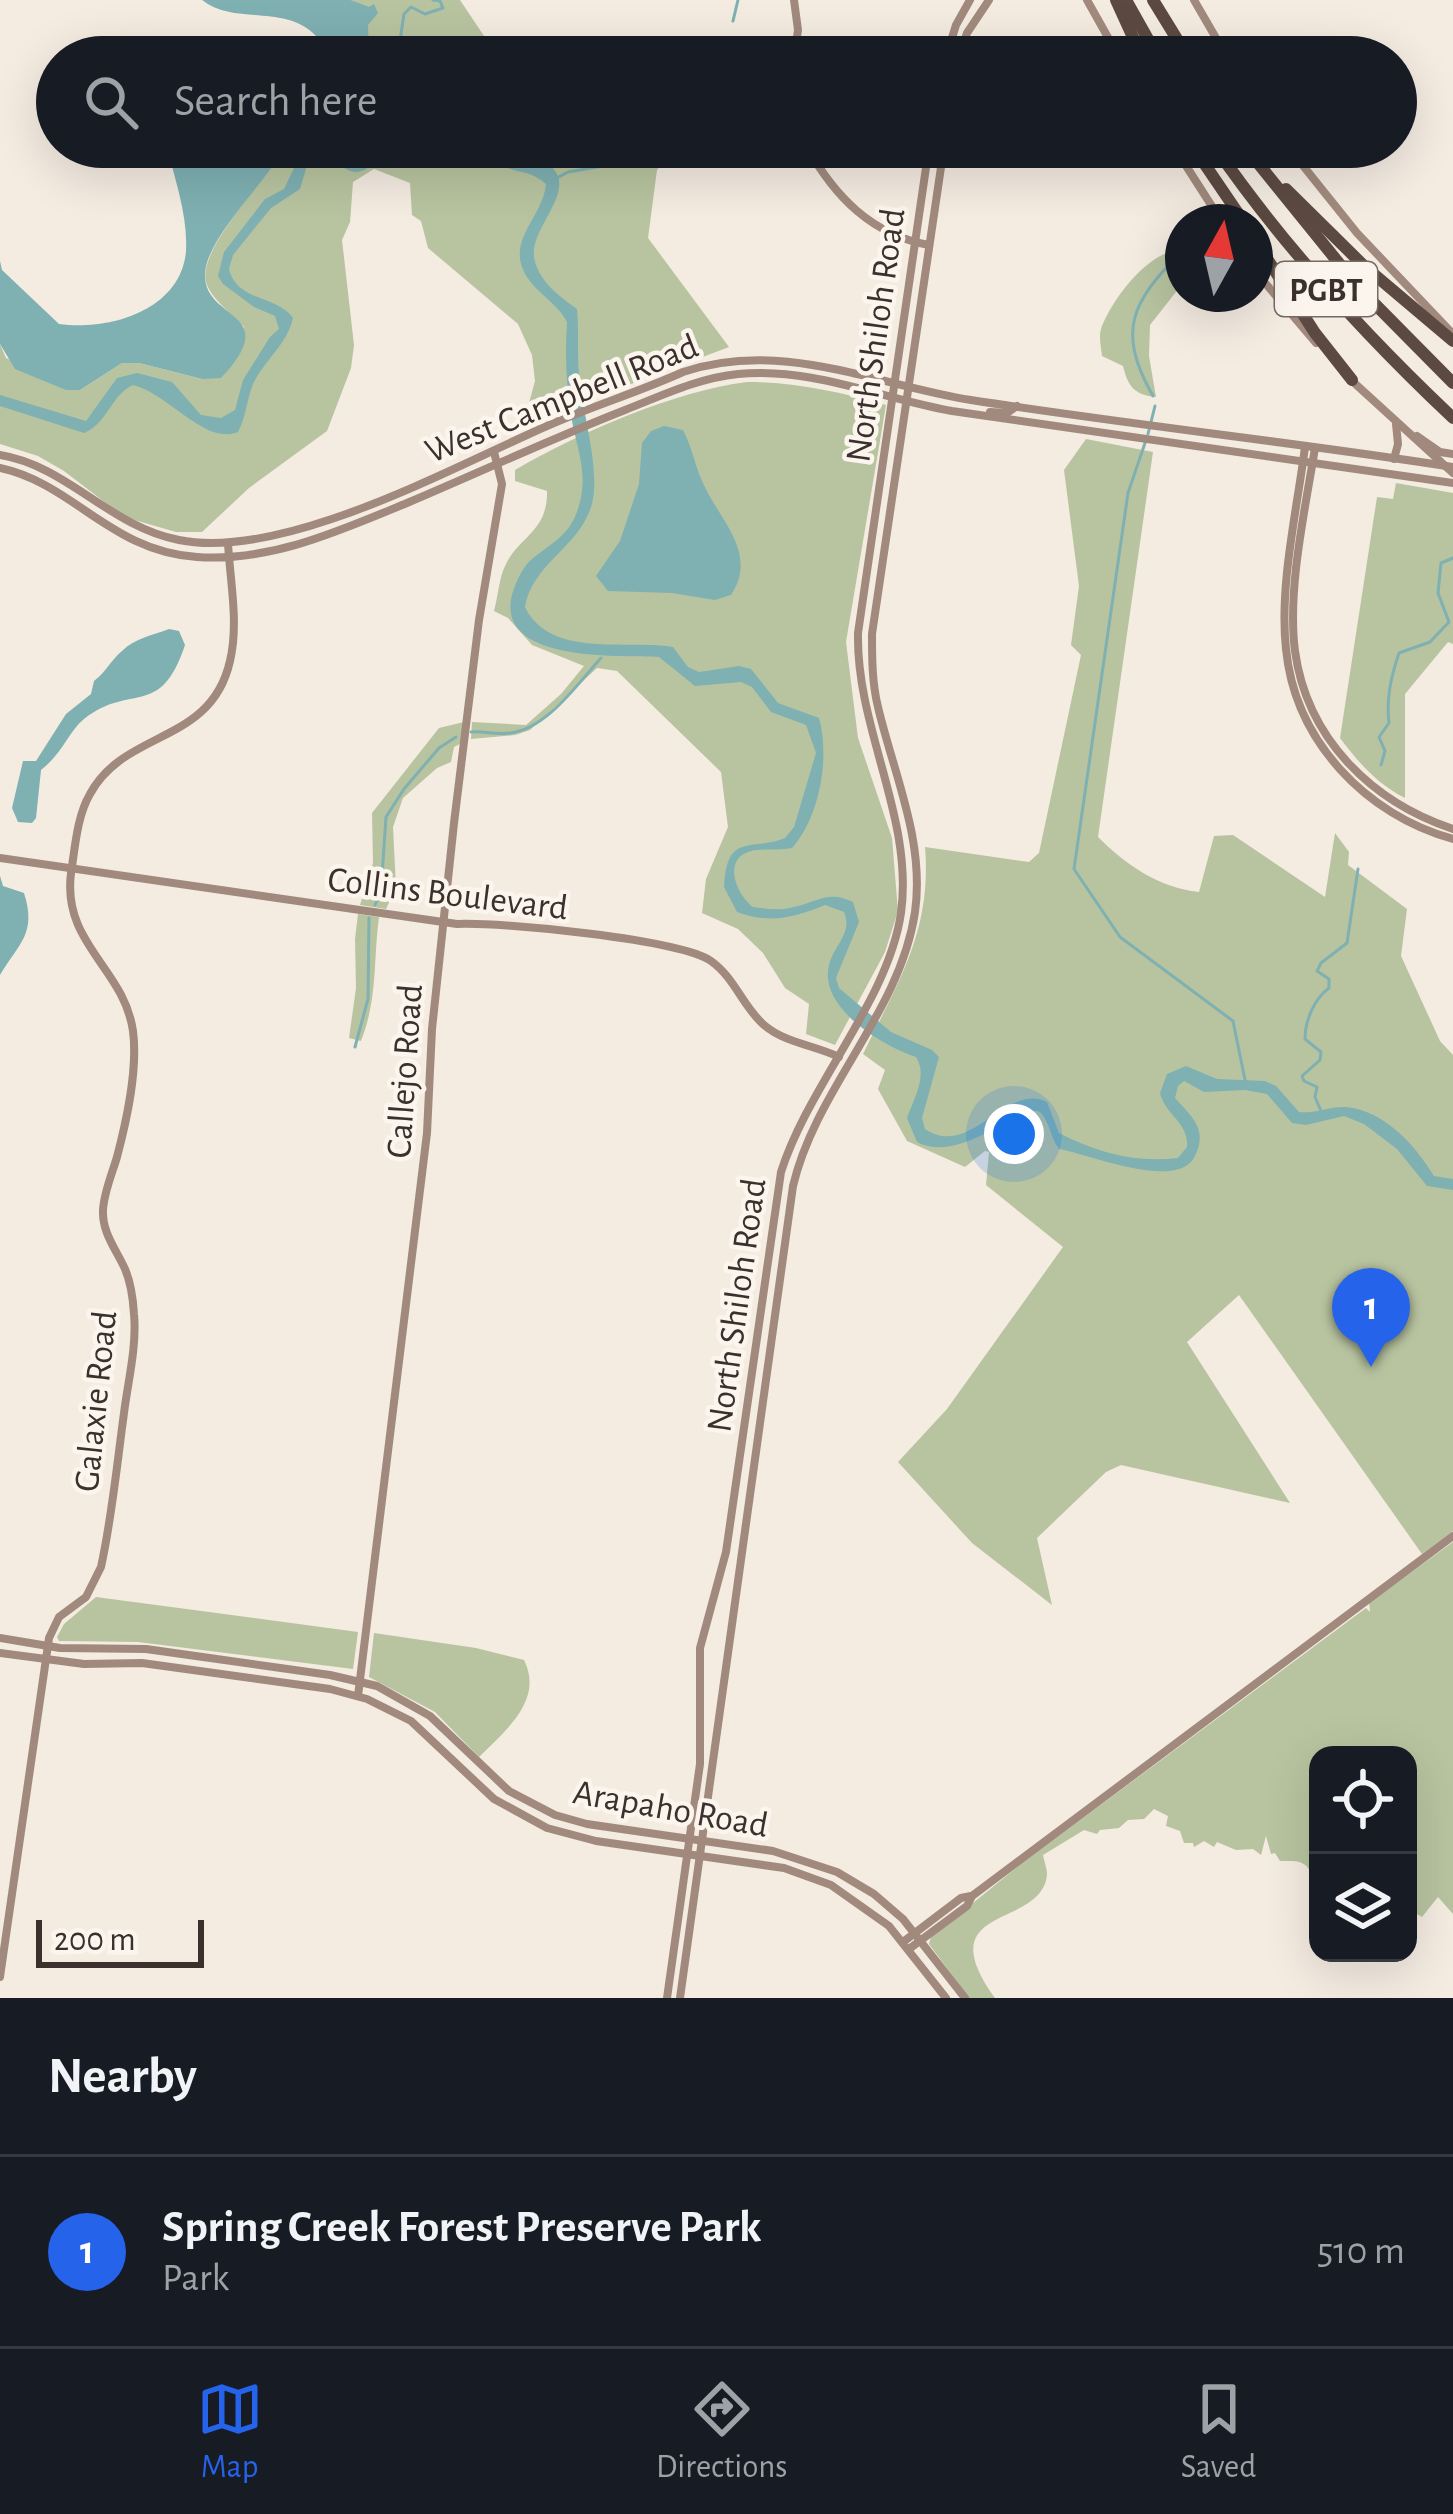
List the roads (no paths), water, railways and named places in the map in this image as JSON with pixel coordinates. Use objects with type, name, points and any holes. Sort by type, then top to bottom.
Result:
[{"type":"highway","points":[[1116,0],[1132,36]]},
{"type":"highway","points":[[1126,0],[1146,36]]},
{"type":"highway","points":[[1154,0],[1175,36]]},
{"type":"highway","points":[[1207,168],[1232,204]]},
{"type":"highway","name":"PGBT","points":[[1231,168],[1332,296],[1453,418]]},
{"type":"highway","name":"PGBT","points":[[1262,168],[1347,274],[1453,382]]},
{"type":"highway","points":[[1266,168],[1349,252],[1453,338]]},
{"type":"highway","points":[[1273,268],[1352,380]]},
{"type":"main road","points":[[794,0],[797,36]]},
{"type":"main road","points":[[953,36],[970,0]]},
{"type":"main road","points":[[966,36],[989,0]]},
{"type":"main road","points":[[1087,0],[1107,36]]},
{"type":"main road","points":[[1194,0],[1215,36]]},
{"type":"main road","points":[[822,168],[847,203],[884,233],[929,245]]},
{"type":"main road","name":"North Shiloh Road","points":[[667,1998],[700,1742],[700,1648],[728,1544],[781,1172],[796,1133],[893,946],[902,890],[899,840],[864,708],[857,658],[926,168]]},
{"type":"main road","name":"North Shiloh Road","points":[[680,1998],[790,1200],[804,1151],[902,963],[917,891],[915,844],[877,703],[872,656],[874,616],[941,168]]},
{"type":"main road","points":[[1187,168],[1210,204]]},
{"type":"main road","points":[[1305,168],[1453,338]]},
{"type":"main road","points":[[1273,293],[1352,380],[1450,469]]},
{"type":"main road","name":"West Campbell Road","points":[[0,454],[52,473],[130,525],[176,540],[228,543],[292,533],[701,366],[758,358],[814,363],[909,388],[1017,406],[1450,469]]},
{"type":"main road","name":"West Campbell Road","points":[[0,468],[37,480],[115,533],[172,553],[229,557],[281,551],[673,392],[724,376],[780,374],[838,382],[952,411],[1453,483]]},
{"type":"main road","points":[[952,411],[1007,413],[1017,406]]},
{"type":"main road","points":[[1395,422],[1440,452],[1453,454]]},
{"type":"main road","points":[[1394,459],[1395,422]]},
{"type":"main road","points":[[1310,448],[1286,597],[1286,650],[1296,695],[1332,760],[1376,803],[1423,829],[1453,838]]},
{"type":"main road","name":"Callejo Road","points":[[358,1696],[428,1133],[443,922],[479,620],[502,485],[494,452]]},
{"type":"main road","points":[[482,471],[502,485],[511,460]]},
{"type":"main road","points":[[1308,462],[1294,633],[1299,673],[1329,740],[1368,784],[1393,803],[1453,829]]},
{"type":"main road","points":[[172,553],[176,540]]},
{"type":"main road","name":"Galaxie Road","points":[[0,1977],[45,1659],[56,1621],[86,1597],[101,1567],[135,1322],[131,1284],[109,1239],[104,1216],[130,1089],[135,1048],[132,1023],[113,979],[75,924],[70,887],[73,868],[87,798],[109,767],[124,755],[187,726],[216,697],[231,660],[228,543]]},
{"type":"main road","points":[[1291,558],[1297,581]]},
{"type":"main road","name":"Collins Boulevard","points":[[0,859],[443,922],[501,923],[695,953],[721,969],[755,1017],[774,1033],[836,1056],[852,1057]]},
{"type":"main road","points":[[906,1945],[961,1898],[973,1896],[1453,1536]]},
{"type":"main road","name":"Arapaho Road","points":[[0,1638],[48,1646],[146,1649],[360,1681],[414,1705],[455,1737],[500,1784],[553,1814],[799,1857],[842,1875],[874,1894],[918,1936],[965,1998]]},
{"type":"main road","name":"Arapaho Road","points":[[0,1652],[142,1663],[358,1696],[418,1726],[494,1799],[547,1828],[596,1840],[784,1868],[835,1887],[871,1910],[906,1945],[946,1998]]},
{"type":"main road","points":[[700,1742],[710,1749],[714,1761]]},
{"type":"main road","points":[[547,1828],[553,1814]]},
{"type":"main road","points":[[835,1887],[842,1875]]},
{"type":"main road","points":[[679,1913],[692,1915]]},
{"type":"water","points":[[202,0],[351,0],[369,7],[374,4],[378,13],[368,25],[368,36],[316,36],[290,20],[215,8]]},
{"type":"water","points":[[172,168],[271,168],[225,228],[207,261],[208,291],[244,328],[238,356],[221,378],[202,379],[122,363],[80,390],[66,390],[15,369],[0,344],[0,261],[2,270],[59,324],[99,324],[139,313],[171,289],[181,272],[186,238]]},
{"type":"water","points":[[294,168],[306,168],[300,189],[271,208],[233,255],[229,269],[240,287],[293,318],[253,384],[238,432],[213,432],[133,385],[84,433],[0,406],[0,395],[86,421],[117,378],[137,373],[172,382],[201,415],[221,418],[235,410],[243,380],[279,329],[275,316],[254,307],[218,276],[224,252],[265,199],[284,189]]},
{"type":"water","points":[[508,168],[552,168],[559,182],[534,257],[545,281],[577,309],[579,376],[594,493],[585,521],[536,579],[525,607],[552,634],[571,640],[673,647],[688,667],[699,672],[739,666],[751,669],[778,703],[819,718],[823,768],[810,820],[792,848],[742,855],[736,861],[735,878],[753,907],[784,909],[830,897],[853,902],[859,922],[836,978],[839,988],[891,1032],[939,1057],[922,1118],[925,1129],[942,1136],[957,1135],[1032,1098],[1047,1102],[1059,1133],[1088,1146],[1131,1158],[1178,1158],[1187,1147],[1187,1138],[1160,1093],[1167,1074],[1186,1066],[1217,1079],[1265,1081],[1276,1086],[1299,1112],[1346,1107],[1374,1115],[1408,1142],[1434,1176],[1453,1179],[1453,1190],[1427,1186],[1397,1149],[1364,1124],[1344,1116],[1306,1125],[1292,1123],[1267,1094],[1204,1092],[1184,1081],[1175,1098],[1196,1124],[1199,1147],[1186,1166],[1171,1171],[1132,1168],[1059,1149],[1045,1118],[1034,1111],[954,1146],[917,1142],[907,1118],[920,1079],[916,1057],[856,1023],[833,996],[828,981],[829,965],[845,933],[844,912],[825,905],[781,918],[749,916],[737,912],[724,887],[735,851],[785,838],[794,827],[816,753],[806,725],[771,712],[752,687],[741,682],[695,686],[659,657],[595,655],[544,646],[525,636],[513,621],[511,600],[518,578],[569,527],[578,509],[583,476],[568,391],[567,322],[521,264],[522,241],[546,184]]},
{"type":"water","points":[[664,426],[683,430],[703,483],[734,537],[741,565],[731,595],[715,600],[608,591],[596,576],[620,541],[639,484],[642,443],[651,431]]},
{"type":"water","points":[[169,629],[179,631],[185,645],[165,683],[154,692],[101,708],[78,724],[41,770],[36,818],[32,823],[18,822],[12,808],[23,761],[36,761],[66,714],[91,694],[94,681],[122,651]]},
{"type":"water","points":[[0,876],[3,886],[24,893],[28,919],[24,937],[0,975]]},
{"type":"waterway","points":[[401,36],[404,14],[411,7],[425,14],[443,8],[433,0]]},
{"type":"waterway","points":[[733,21],[738,0]]},
{"type":"waterway","points":[[555,179],[591,168]]},
{"type":"waterway","points":[[1153,396],[1141,373],[1133,334],[1142,301],[1165,270]]},
{"type":"waterway","points":[[1148,434],[1155,406]]},
{"type":"waterway","points":[[1145,443],[1128,493],[1074,869],[1120,937],[1233,1021],[1245,1080]]},
{"type":"waterway","points":[[1381,765],[1385,751],[1379,737],[1389,723],[1390,688],[1399,653],[1430,642],[1449,622],[1438,593],[1441,563],[1453,558]]},
{"type":"waterway","points":[[471,732],[510,733],[537,723],[601,658]]},
{"type":"waterway","points":[[375,905],[381,891],[386,817],[439,748],[456,737]]},
{"type":"waterway","points":[[1321,1111],[1315,1097],[1317,1087],[1302,1076],[1320,1060],[1321,1052],[1305,1039],[1305,1032],[1315,1004],[1329,988],[1329,979],[1317,971],[1347,943],[1358,869]]},
{"type":"waterway","points":[[355,1047],[368,999],[369,918]]},
{"type":"place","name":"Spring Creek Forest Preserve Park","points":[[1371,1367]]}]
